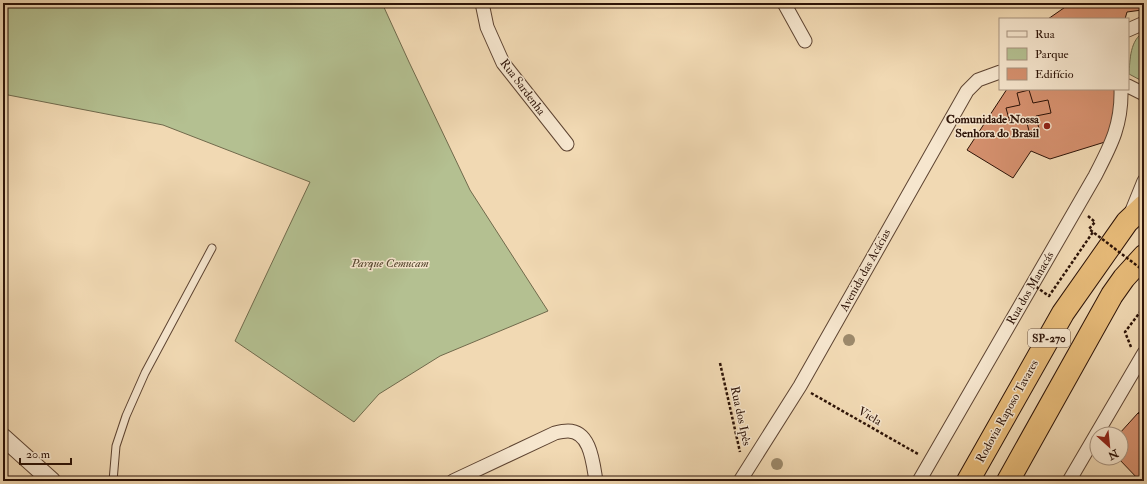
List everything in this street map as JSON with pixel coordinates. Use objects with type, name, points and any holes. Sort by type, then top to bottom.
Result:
[{"type":"highway","name":"Rodovia Raposo Tavares","points":[[968,481],[1063,313],[1127,222],[1144,206]]},
{"type":"highway","name":"SP-270","points":[[1008,481],[1112,295],[1124,278],[1144,256]]},
{"type":"street","name":"Rua Sardenha","points":[[482,3],[487,27],[502,63],[567,144]]},
{"type":"street","points":[[784,3],[805,41]]},
{"type":"street","points":[[1129,30],[1144,23]]},
{"type":"street","name":"Avenida das Acácias","points":[[742,477],[800,386],[967,91],[978,80],[999,72]]},
{"type":"street","points":[[1129,86],[1144,94]]},
{"type":"street","name":"Rua dos Manacás","points":[[919,481],[1111,145],[1118,123],[1121,90]]},
{"type":"street","points":[[1127,222],[1144,181]]},
{"type":"street","points":[[1070,481],[1143,355]]},
{"type":"street","points":[[453,481],[555,433],[568,430],[580,434],[586,442],[596,481]]},
{"type":"street","points":[[3,436],[52,481]]},
{"type":"lane","points":[[113,481],[116,446],[126,416],[145,373],[212,248]]},
{"type":"path","points":[[1095,222],[1088,229],[1144,271]]},
{"type":"path","points":[[1032,284],[1050,296],[1093,232]]},
{"type":"path","points":[[1143,355],[1132,353],[1125,332],[1144,307]]},
{"type":"path","name":"Rua dos Ipês","points":[[720,363],[742,477]]},
{"type":"path","name":"Viela","points":[[800,386],[930,462]]},
{"type":"green space","name":"Parque Cemucam","points":[[3,3],[382,3],[470,190],[548,311],[440,356],[379,394],[354,422],[235,341],[310,182],[163,125],[3,94]]},
{"type":"green space","points":[[1144,32],[1144,82],[1129,74],[1130,56],[1133,45],[1139,35]]},
{"type":"building","points":[[1071,3],[1144,3],[1142,10],[1127,12],[1125,18],[1049,18]]},
{"type":"building","name":"Comunidade Nossa Senhora do Brasil","points":[[1006,90],[1118,90],[1117,109],[1105,142],[1050,159],[1031,151],[1013,178],[967,150]]},
{"type":"building","points":[[1029,90],[1033,103],[1048,100],[1051,113],[1036,116],[1039,129],[1029,131],[1026,119],[1010,123],[1006,108],[1020,105],[1017,93]]},
{"type":"building","points":[[1144,407],[1144,419],[1138,413]]},
{"type":"building","points":[[1138,413],[1144,419],[1144,481],[1140,481],[1126,466],[1129,466],[1129,426],[1126,426]]},
{"type":"place","name":"Comunidade Nossa Senhora do Brasil","points":[[1047,126]]}]
